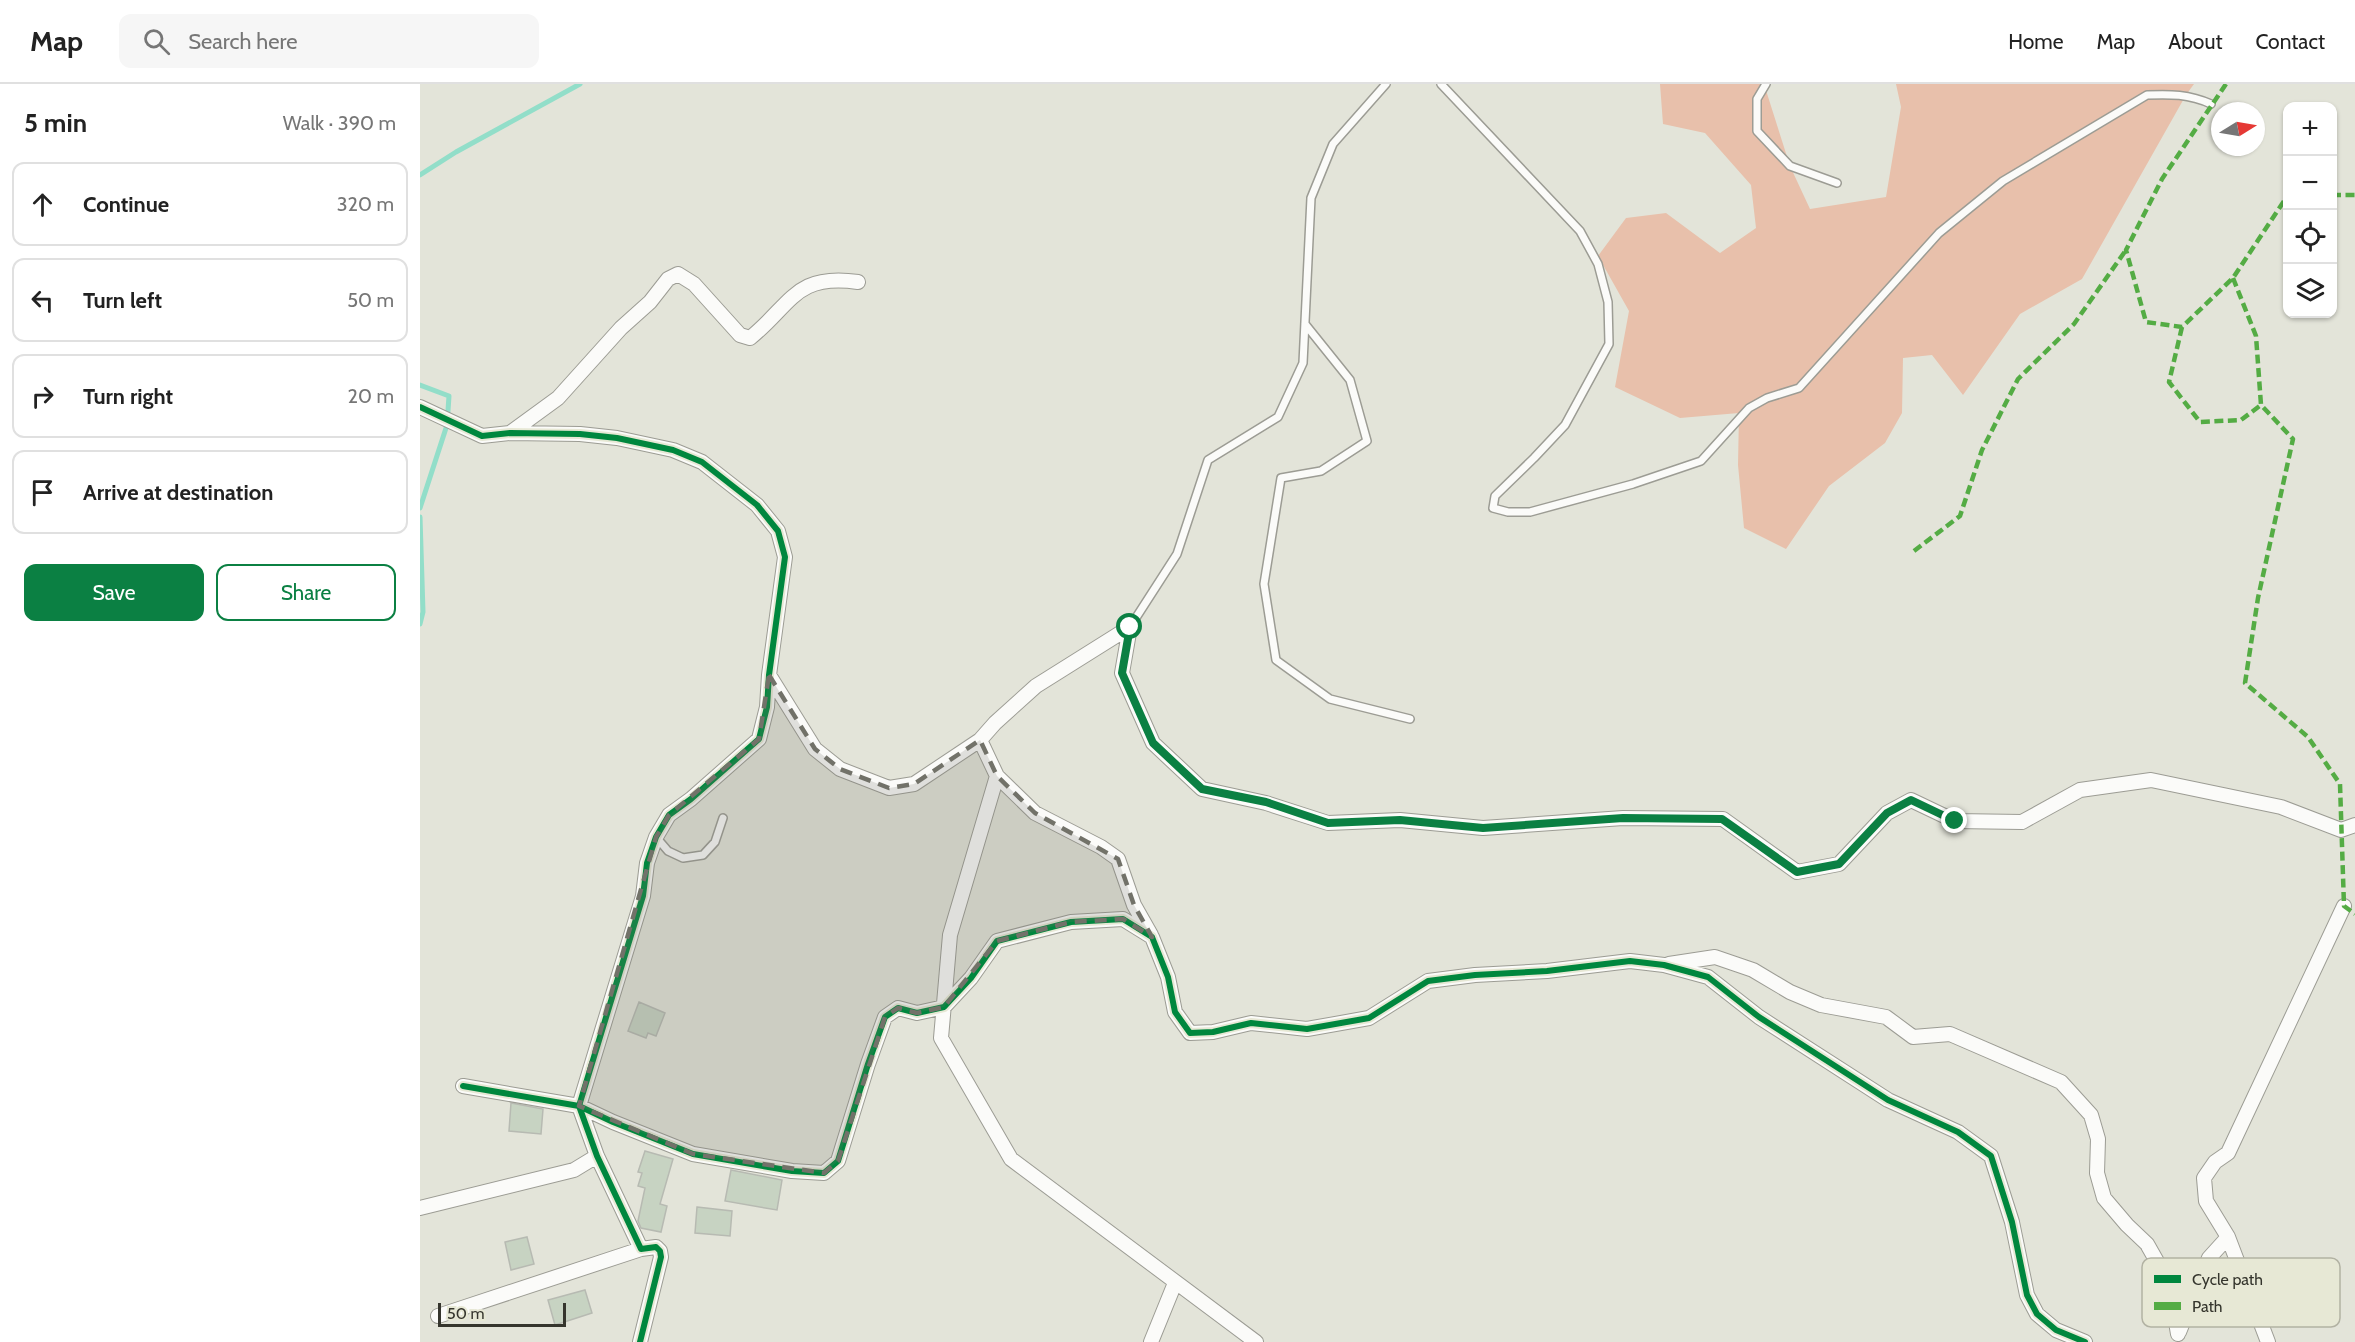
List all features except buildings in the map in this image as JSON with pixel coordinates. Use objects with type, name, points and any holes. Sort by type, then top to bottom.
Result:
[{"type":"street","points":[[510,434],[558,398],[621,328],[650,302],[668,279],[678,274],[694,284],[740,334],[750,338],[799,290],[820,280],[838,279],[858,282]]},
{"type":"street","points":[[420,407],[482,436],[580,434],[617,438],[673,450],[702,462],[757,505],[778,531],[784,557],[767,707],[759,739],[669,815],[656,837],[647,863],[643,896],[579,1106],[597,1156],[641,1249]]},
{"type":"street","points":[[769,675],[815,749],[840,769],[890,788],[914,784],[980,741],[995,723],[1036,686],[1130,627]]},
{"type":"street","points":[[1130,627],[1122,673],[1153,743],[1202,789],[1266,802],[1328,823],[1400,820],[1483,828],[1623,818],[1722,819],[1797,872],[1839,864],[1887,813],[1911,800],[1955,821],[2022,822],[2080,790],[2151,780],[2281,807],[2341,830],[2355,825]]},
{"type":"street","points":[[980,741],[998,776],[1035,813],[1101,847],[1118,859],[1134,905],[1152,936],[1168,977],[1174,1012],[1190,1033],[1213,1032],[1251,1023],[1307,1029],[1369,1018],[1428,981],[1474,975],[1546,971],[1630,961],[1664,965],[1708,977],[1759,1017],[1878,1094],[1958,1132],[1991,1156],[2012,1222],[2027,1295],[2037,1314],[2056,1330],[2085,1342]]},
{"type":"street","points":[[998,776],[950,935],[941,1038],[1011,1159],[1256,1342]]},
{"type":"street","points":[[2236,1258],[2228,1237],[2206,1201],[2204,1178],[2215,1162],[2228,1153],[2344,906]]},
{"type":"street","points":[[462,1086],[579,1106],[693,1154],[792,1171],[824,1173],[838,1161],[885,1017],[898,1008],[917,1013],[944,1007],[971,978],[997,941],[1071,922],[1123,919],[1152,936]]},
{"type":"street","points":[[1664,965],[1715,957],[1753,970],[1790,992],[1821,1005],[1886,1017],[1913,1037],[1950,1034],[2017,1065],[2061,1082],[2091,1115],[2098,1139],[2097,1173],[2104,1198],[2127,1226],[2147,1244],[2155,1258]]},
{"type":"street","points":[[420,1208],[574,1170],[597,1156]]},
{"type":"street","points":[[2209,1258],[2228,1237]]},
{"type":"street","points":[[438,1316],[641,1249],[656,1247],[661,1257],[640,1342]]},
{"type":"street","points":[[1151,1342],[1175,1283]]},
{"type":"street","points":[[2262,1327],[2268,1342]]},
{"type":"lane","points":[[1130,627],[1177,554],[1208,460],[1278,417],[1303,363],[1311,198],[1333,144],[1386,84]]},
{"type":"lane","points":[[1441,84],[1580,231],[1598,264],[1608,302],[1609,344],[1565,424],[1495,496],[1493,508],[1508,512],[1530,512],[1586,498],[1701,461],[1749,408],[1767,398],[1798,388],[1939,233],[2003,181],[2147,95],[2194,96],[2211,104]]},
{"type":"lane","points":[[1766,84],[1757,99],[1757,131],[1790,166],[1837,183]]},
{"type":"lane","points":[[1305,324],[1350,380],[1367,441],[1321,471],[1281,478],[1264,584],[1276,660],[1330,699],[1410,719]]},
{"type":"lane","points":[[656,837],[668,851],[683,858],[703,855],[715,842],[723,818]]},
{"type":"highlighted area","points":[[769,675],[815,749],[840,769],[889,788],[914,784],[980,740],[997,776],[1035,813],[1118,859],[1134,905],[1152,937],[1123,919],[1071,922],[997,941],[944,1007],[917,1013],[898,1008],[885,1017],[838,1161],[824,1173],[693,1154],[579,1106],[656,837],[669,815],[759,739]]},
{"type":"shaded area","points":[[1660,84],[1764,84],[1790,166],[1810,209],[1886,197],[1901,107],[1896,84],[2194,84],[2082,279],[2020,314],[1963,395],[1932,355],[1903,358],[1902,413],[1885,443],[1829,486],[1786,549],[1744,528],[1738,465],[1739,413],[1680,418],[1615,387],[1629,311],[1598,256],[1626,218],[1666,213],[1720,253],[1756,228],[1751,185],[1705,133],[1663,124]]},
{"type":"waterway","points":[[420,175],[456,152],[580,84]]},
{"type":"waterway","points":[[420,385],[449,396],[447,425],[420,508]]},
{"type":"waterway","points":[[420,517],[423,612],[420,624]]},
{"type":"marked path","points":[[2226,84],[2162,179],[2126,250],[2146,322],[2182,327],[2233,278],[2283,203]]},
{"type":"marked path","points":[[2337,195],[2355,195]]},
{"type":"marked path","points":[[1914,551],[1960,516],[1982,450],[2018,379],[2074,324],[2126,250]]},
{"type":"marked path","points":[[2233,278],[2256,336],[2261,405],[2293,439],[2258,598],[2245,683],[2308,737],[2340,784],[2344,906],[2355,914]]},
{"type":"marked path","points":[[2182,327],[2169,382],[2200,422],[2241,420],[2261,405]]},
{"type":"cycle path","points":[[420,407],[482,436],[510,433],[580,434],[617,438],[673,450],[702,462],[757,505],[778,531],[785,557],[769,675],[767,707],[759,739],[691,799],[669,815],[656,837],[647,863],[643,896],[579,1106],[597,1156],[641,1249],[656,1247],[660,1251],[661,1257],[640,1342]]},
{"type":"cycle path","points":[[463,1086],[579,1106],[693,1154],[792,1171],[824,1173],[838,1161],[885,1017],[898,1008],[917,1013],[944,1007],[971,978],[997,941],[1071,922],[1123,919],[1152,937],[1168,977],[1175,1012],[1190,1033],[1213,1032],[1251,1023],[1307,1029],[1369,1018],[1428,981],[1630,961],[1664,965],[1708,977],[1759,1017],[1888,1100],[1958,1132],[1991,1156],[2012,1222],[2027,1295],[2037,1314],[2056,1330],[2085,1342]]},
{"type":"route","points":[[1130,627],[1122,673],[1153,743],[1202,789],[1266,802],[1328,823],[1400,820],[1483,828],[1623,818],[1722,819],[1797,872],[1839,864],[1887,813],[1911,800],[1955,821]]}]
